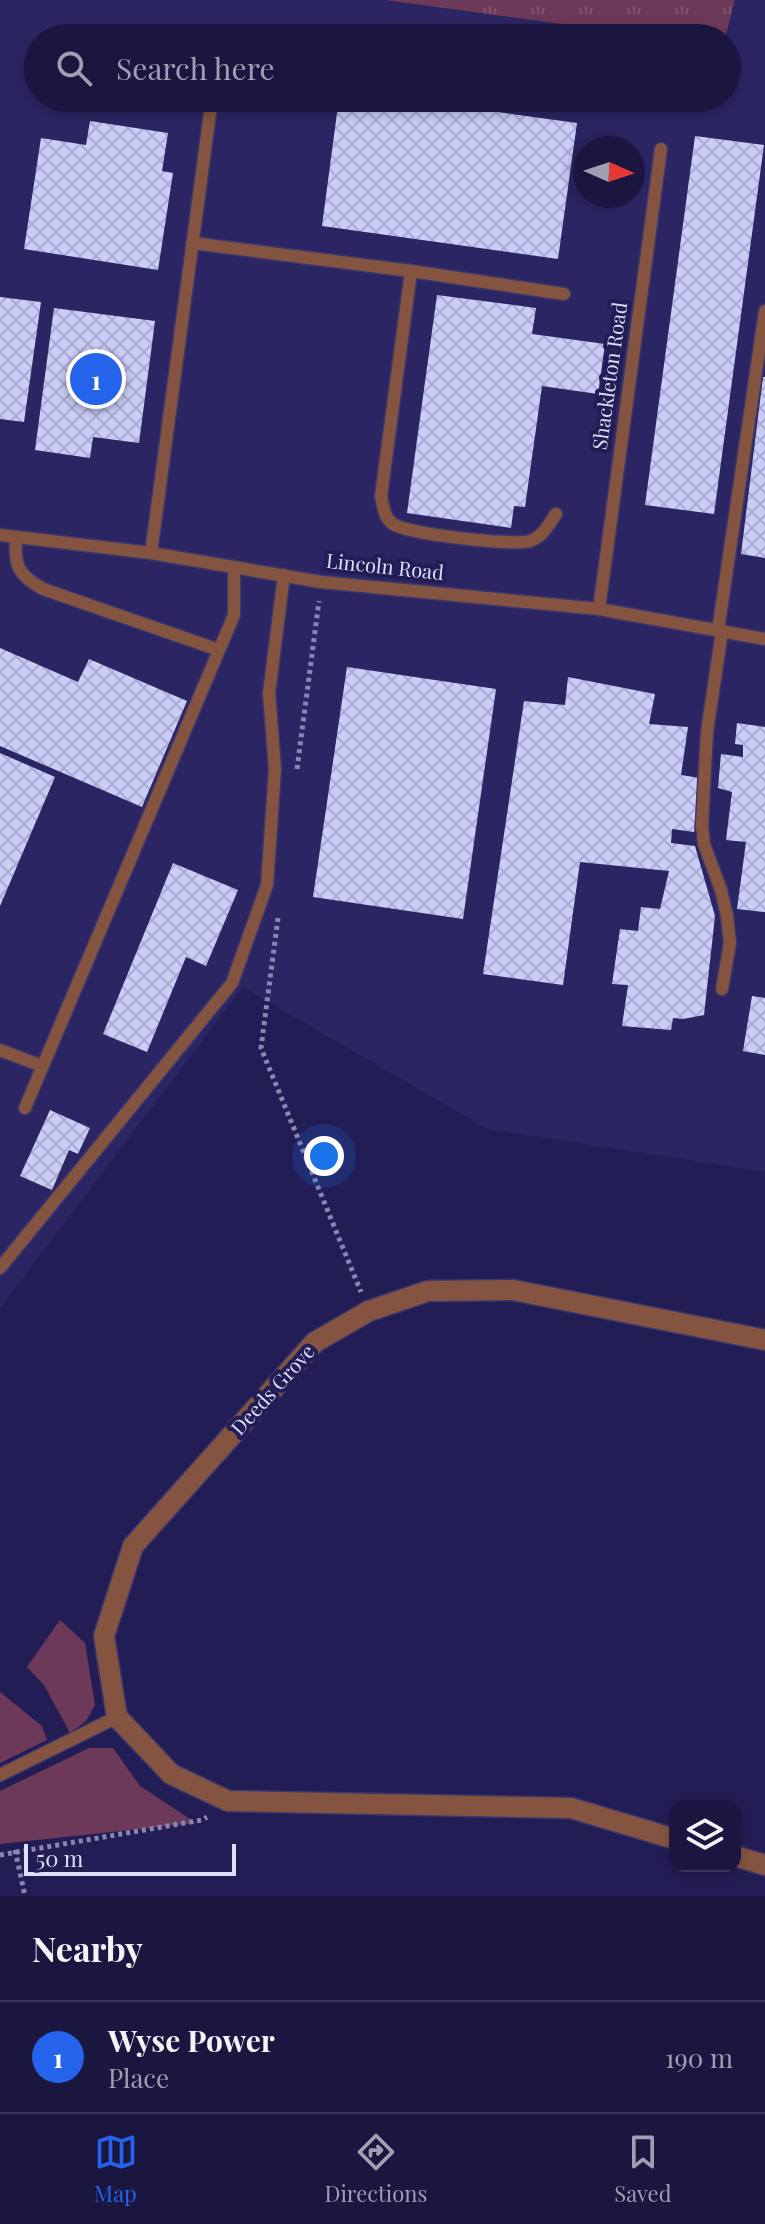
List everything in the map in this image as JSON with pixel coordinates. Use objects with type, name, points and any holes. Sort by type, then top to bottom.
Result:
[{"type":"street","name":"Deeds Grove","points":[[117,1717],[104,1636],[133,1546],[315,1342],[369,1311],[428,1291],[513,1290],[765,1340]]},
{"type":"street","points":[[117,1717],[171,1774],[228,1801],[571,1808],[669,1837]]},
{"type":"street","points":[[741,1858],[765,1865]]},
{"type":"lane","points":[[151,553],[210,112]]},
{"type":"lane","name":"Shackleton Road","points":[[599,609],[661,149]]},
{"type":"lane","points":[[192,243],[564,294]]},
{"type":"lane","points":[[411,271],[381,496],[391,523],[407,530],[511,544],[530,541],[541,535],[556,514]]},
{"type":"lane","points":[[722,989],[730,943],[721,890],[704,844],[702,825],[707,732],[765,311]]},
{"type":"lane","name":"Lincoln Road","points":[[0,535],[151,553],[321,582],[599,609],[765,639]]},
{"type":"lane","points":[[16,538],[15,558],[26,580],[43,589],[219,650]]},
{"type":"lane","points":[[25,1108],[234,615],[234,567]]},
{"type":"lane","points":[[0,1268],[232,983],[267,885],[275,769],[269,693],[284,575]]},
{"type":"lane","points":[[0,1050],[42,1066]]},
{"type":"lane","points":[[0,1775],[117,1717]]},
{"type":"path","points":[[295,784],[321,582]]},
{"type":"path","points":[[279,908],[261,1048],[369,1311]]},
{"type":"path","points":[[0,1855],[202,1820],[228,1801]]},
{"type":"path","points":[[15,1850],[25,1896]]},
{"type":"shaded area","points":[[0,0],[385,0],[562,24],[24,24],[24,112],[741,112],[741,24],[729,24],[735,0],[765,0],[765,1172],[487,1129],[243,987],[0,1308]]},
{"type":"green space","points":[[385,0],[735,0],[729,24],[562,24]]},
{"type":"green space","points":[[60,1620],[85,1643],[95,1705],[86,1721],[70,1733],[44,1685],[27,1667]]},
{"type":"green space","points":[[0,1692],[42,1726],[47,1740],[0,1763]]},
{"type":"green space","points":[[89,1748],[113,1748],[140,1786],[196,1823],[0,1844],[0,1791]]},
{"type":"building","points":[[337,112],[497,112],[577,123],[558,259],[322,226]]},
{"type":"building","points":[[90,121],[168,133],[162,171],[173,173],[158,270],[24,249],[41,138],[86,145]]},
{"type":"building","points":[[695,136],[764,145],[714,514],[645,505]]},
{"type":"building","points":[[437,295],[536,308],[532,334],[605,344],[598,394],[542,386],[525,507],[514,506],[511,528],[407,513]]},
{"type":"building","points":[[0,297],[41,302],[24,422],[0,419]]},
{"type":"building","points":[[54,308],[155,321],[139,443],[93,437],[90,458],[35,450]]},
{"type":"building","points":[[765,377],[765,558],[741,554]]},
{"type":"building","points":[[0,648],[78,682],[89,659],[187,701],[142,807],[0,746]]},
{"type":"building","points":[[347,667],[496,689],[463,919],[313,897]]},
{"type":"building","points":[[568,677],[655,694],[649,724],[688,727],[681,775],[700,778],[694,832],[672,829],[671,843],[695,846],[715,916],[704,1015],[673,1018],[671,1030],[622,1026],[628,985],[612,984],[620,929],[638,931],[641,907],[660,909],[669,871],[580,862],[563,985],[483,974],[524,701],[565,705]]},
{"type":"building","points":[[737,723],[765,727],[765,912],[737,909],[746,842],[726,840],[732,792],[718,788],[721,754],[743,757],[743,745],[735,744]]},
{"type":"building","points":[[0,753],[55,777],[0,906]]},
{"type":"building","points":[[173,863],[238,890],[206,966],[186,957],[147,1052],[103,1034]]},
{"type":"building","points":[[752,996],[765,998],[765,1055],[743,1051]]},
{"type":"building","points":[[50,1110],[90,1128],[78,1154],[69,1150],[52,1190],[20,1176]]},
{"type":"place","name":"Wyse Power","points":[[96,379]]}]
